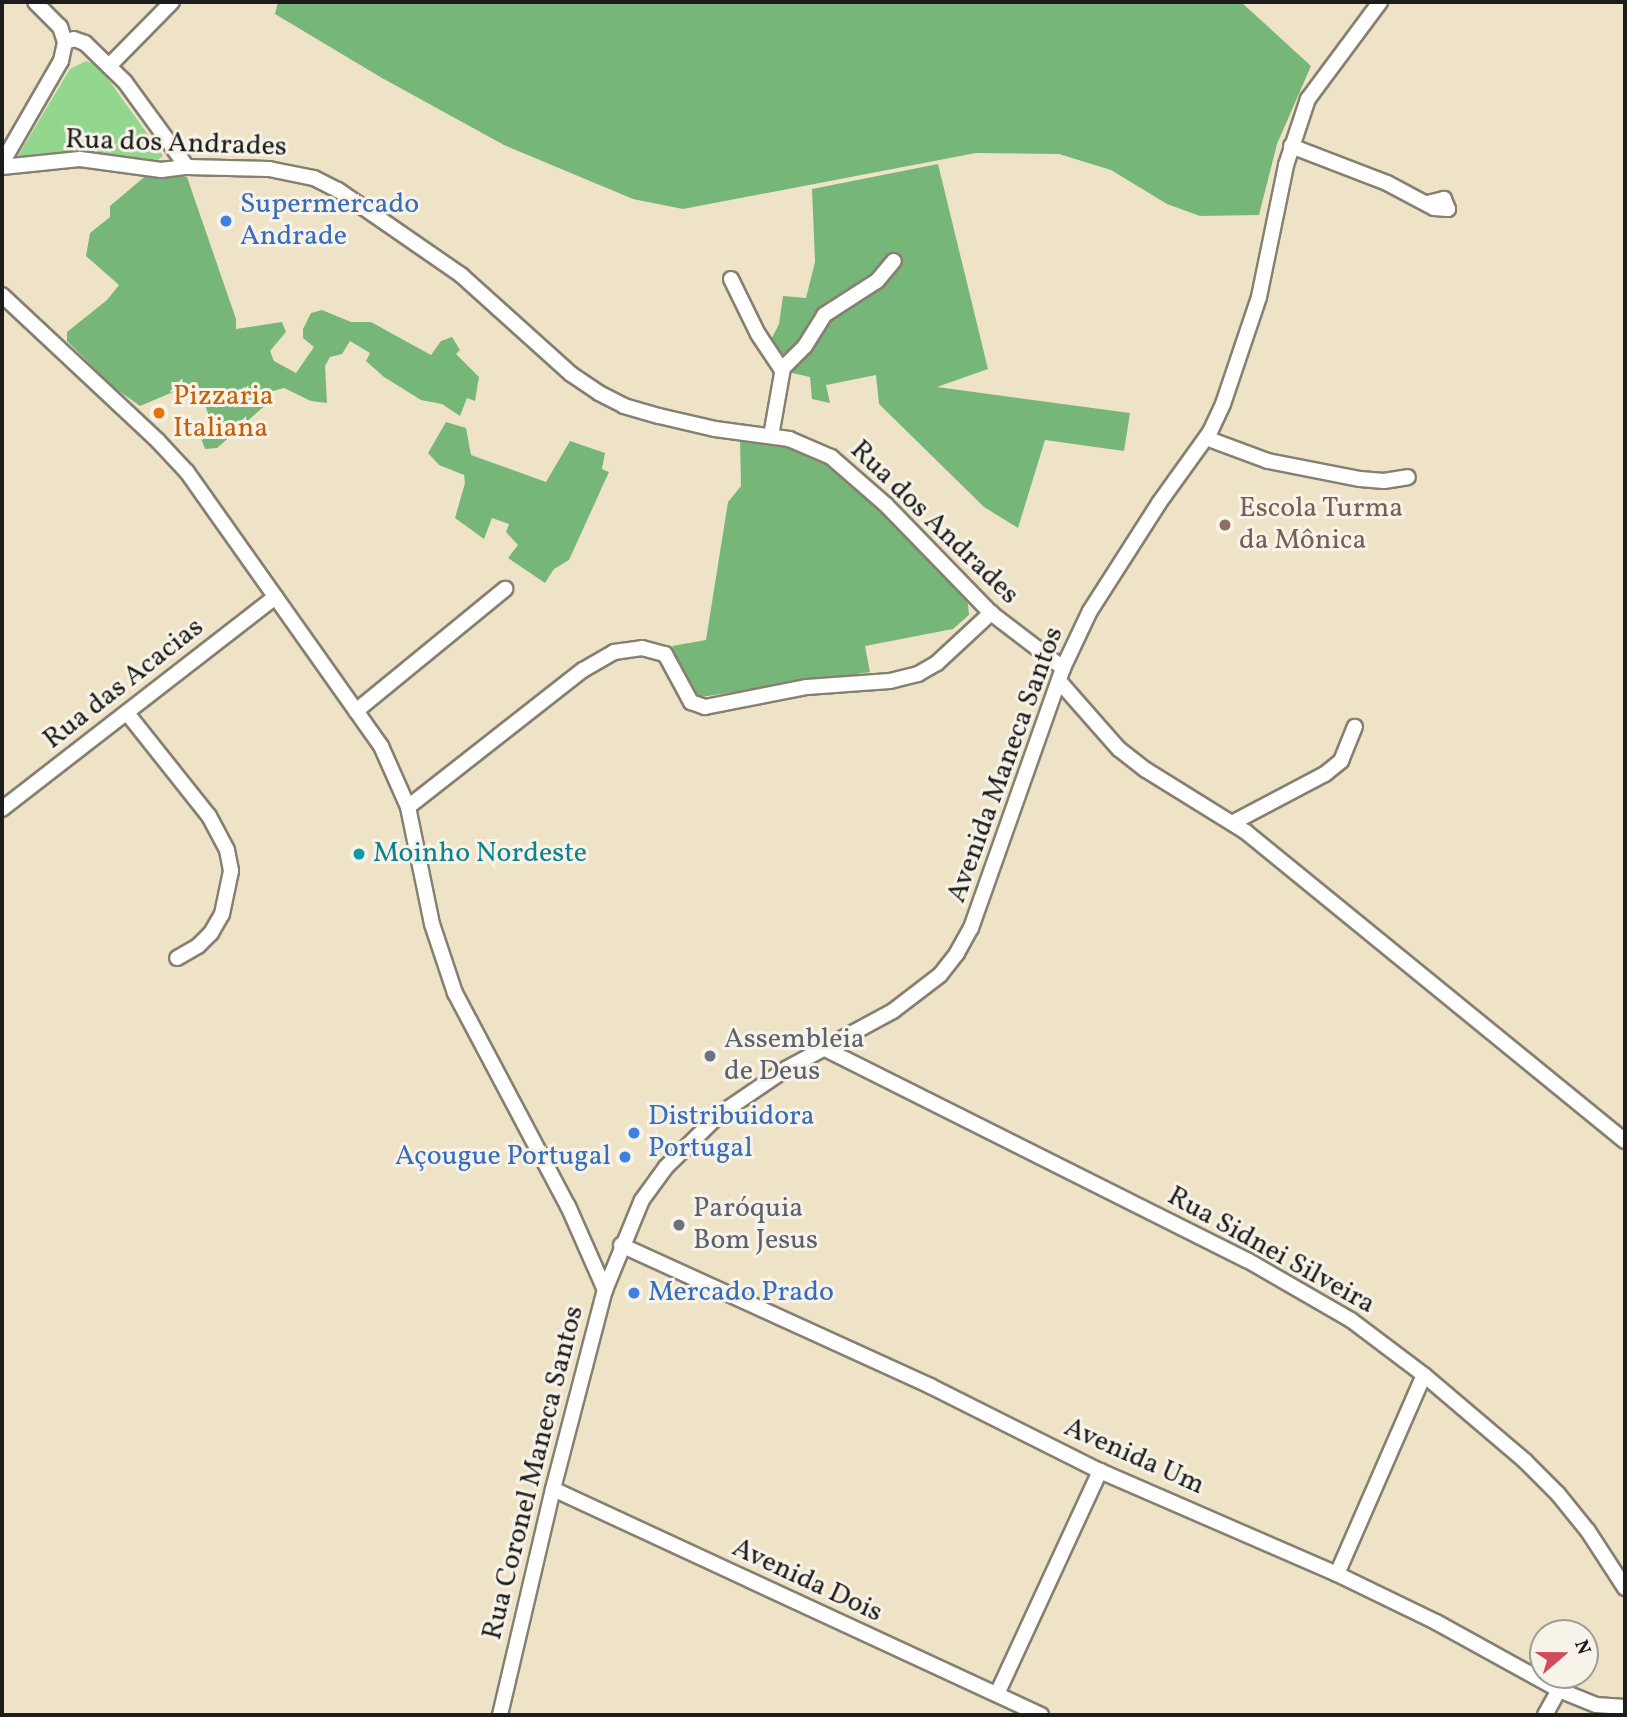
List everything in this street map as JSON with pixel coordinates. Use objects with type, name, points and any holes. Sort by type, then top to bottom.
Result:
[{"type":"street","points":[[2,165],[53,79],[65,42],[60,27],[35,2]]},
{"type":"street","points":[[109,66],[172,2]]},
{"type":"street","name":"Avenida Maneca Santos","points":[[621,1245],[642,1200],[691,1140],[750,1092],[823,1048],[893,1011],[940,975],[957,953],[971,928],[1061,675],[1090,611],[1125,554],[1206,438],[1223,404],[1245,344],[1275,228],[1291,146],[1308,99],[1380,2]]},
{"type":"street","points":[[65,42],[74,38],[85,43],[109,66],[132,91],[187,167]]},
{"type":"street","points":[[1291,146],[1387,183],[1428,203]]},
{"type":"street","name":"Rua dos Andrades","points":[[2,165],[80,159],[162,170],[187,167],[269,169],[314,178],[338,190],[461,275],[571,374],[599,393],[624,406],[659,416],[715,429],[771,436],[813,447],[849,470],[991,613],[1061,675],[1119,749],[1146,770],[1232,823],[1271,851],[1625,1141]]},
{"type":"street","points":[[771,436],[782,370],[805,346],[824,315],[877,281],[894,261]]},
{"type":"street","points":[[731,279],[758,334],[782,370]]},
{"type":"street","points":[[2,295],[158,441],[187,472],[356,711],[392,767],[408,807],[432,924],[451,982],[481,1046],[563,1198],[605,1290]]},
{"type":"street","points":[[1206,438],[1268,461],[1360,480],[1384,481],[1408,477]]},
{"type":"street","points":[[356,711],[505,589]]},
{"type":"street","name":"Rua das Acacias","points":[[2,808],[275,597]]},
{"type":"street","points":[[408,807],[583,670],[614,652],[642,648],[665,654],[674,665],[687,696],[695,706],[705,707],[807,687],[890,681],[918,674],[937,663],[991,613]]},
{"type":"street","points":[[127,713],[209,816],[227,850],[231,871],[222,914],[211,933],[198,946],[177,958]]},
{"type":"street","points":[[1232,823],[1325,774],[1341,761],[1355,727]]},
{"type":"street","name":"Rua Sidnei Silveira","points":[[823,1048],[1247,1260],[1351,1320],[1423,1375],[1525,1461],[1558,1494],[1588,1531],[1625,1588]]},
{"type":"street","name":"Rua Coronel Maneca Santos","points":[[500,1715],[553,1489],[605,1290],[621,1245]]},
{"type":"street","name":"Avenida Um","points":[[621,1245],[930,1386],[1100,1471],[1337,1574],[1436,1622],[1559,1690],[1596,1706],[1625,1707]]},
{"type":"street","points":[[1337,1574],[1423,1375]]},
{"type":"street","points":[[997,1694],[1100,1471]]},
{"type":"street","name":"Avenida Dois","points":[[553,1489],[1041,1715]]},
{"type":"street","points":[[1545,1715],[1559,1690]]},
{"type":"green space","points":[[278,2],[1241,2],[1311,66],[1277,144],[1259,215],[1200,216],[1167,204],[1111,170],[1059,154],[976,153],[683,209],[633,199],[504,145],[382,78],[275,14]]},
{"type":"green space","points":[[86,61],[98,65],[163,156],[158,160],[104,154],[21,160],[17,157],[70,69]]},
{"type":"green space","points":[[938,164],[988,369],[937,387],[1130,413],[1124,451],[1045,440],[1018,528],[984,507],[879,404],[876,375],[826,385],[830,403],[812,399],[810,377],[783,371],[770,342],[779,324],[783,296],[806,298],[815,262],[812,189]]},
{"type":"green space","points":[[149,173],[187,177],[236,319],[236,329],[282,322],[286,332],[270,351],[274,361],[296,373],[314,347],[303,338],[303,329],[311,313],[322,310],[351,322],[371,322],[431,355],[441,341],[452,337],[460,350],[456,354],[479,377],[475,401],[467,398],[460,416],[442,404],[421,400],[384,377],[366,361],[370,353],[350,341],[342,354],[330,357],[325,366],[327,403],[311,401],[284,388],[273,391],[270,401],[217,448],[205,449],[201,438],[210,419],[197,382],[140,406],[112,386],[67,341],[67,332],[107,300],[119,285],[86,256],[90,233],[110,217],[110,206]]},
{"type":"green space","points":[[446,422],[466,428],[471,455],[546,482],[570,441],[605,453],[602,469],[609,472],[569,560],[554,569],[545,583],[508,558],[518,545],[506,532],[509,524],[492,518],[484,539],[455,518],[465,483],[464,475],[439,465],[428,453]]},
{"type":"green space","points":[[740,438],[792,447],[837,469],[958,588],[968,604],[969,615],[953,629],[865,646],[870,672],[694,698],[672,646],[706,640],[728,502],[741,486]]},
{"type":"place","name":"Supermercado Andrade","points":[[226,221]]},
{"type":"place","name":"Pizzaria Italiana","points":[[159,413]]},
{"type":"place","name":"Escola Turma da Mônica","points":[[1225,525]]},
{"type":"place","name":"Moinho Nordeste","points":[[359,854]]},
{"type":"place","name":"Assembleia de Deus","points":[[710,1056]]},
{"type":"place","name":"Distribuidora Portugal","points":[[634,1133]]},
{"type":"place","name":"Açougue Portugal","points":[[625,1157]]},
{"type":"place","name":"Paróquia Bom Jesus","points":[[679,1225]]},
{"type":"place","name":"Mercado Prado","points":[[634,1293]]}]
